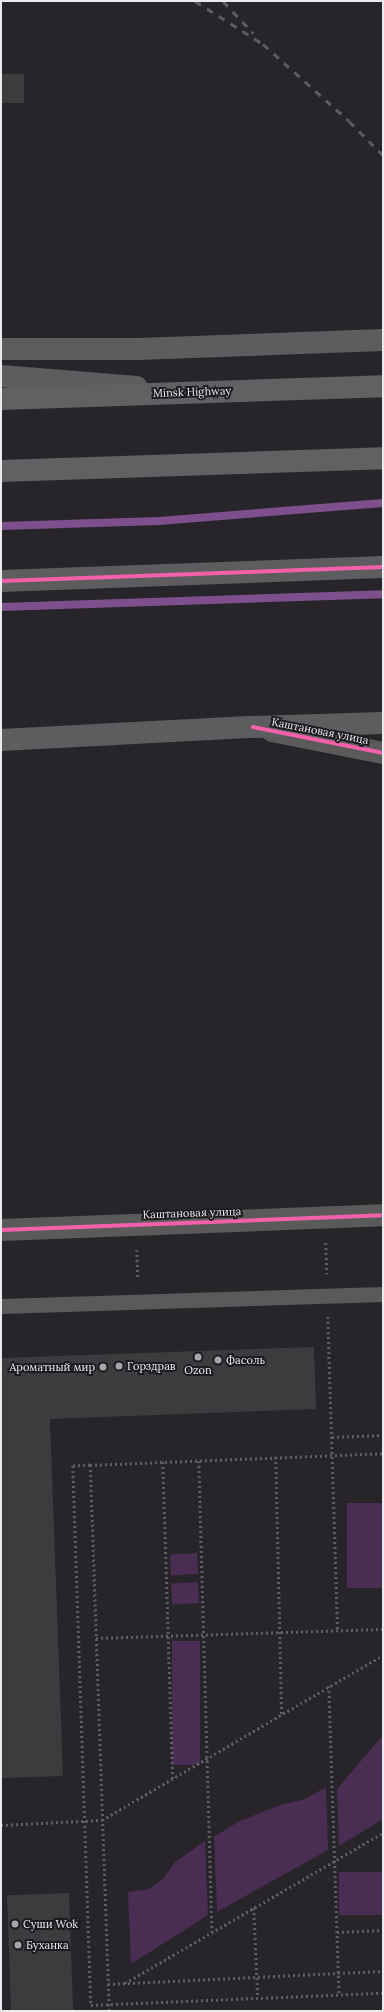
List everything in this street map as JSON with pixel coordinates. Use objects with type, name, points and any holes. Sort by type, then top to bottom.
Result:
[{"type":"highway","name":"Minsk Highway","points":[[1,399],[383,386]]},
{"type":"highway","points":[[1,471],[383,458]]},
{"type":"main road","points":[[1,349],[138,349],[383,340]]},
{"type":"main road","points":[[1,376],[202,392]]},
{"type":"main road","points":[[1,581],[383,567]]},
{"type":"main road","points":[[253,727],[383,712]]},
{"type":"main road","points":[[1,740],[253,727],[383,723]]},
{"type":"street","name":"Каштановая улица","points":[[253,727],[383,753]]},
{"type":"street","name":"Каштановая улица","points":[[1,1230],[383,1215]]},
{"type":"lane","points":[[1,1306],[383,1294]]},
{"type":"path","points":[[136,1224],[138,1302]]},
{"type":"path","points":[[329,1346],[338,1630]]},
{"type":"path","points":[[332,1437],[383,1435]]},
{"type":"path","points":[[383,1453],[73,1466],[92,2005],[383,1993]]},
{"type":"path","points":[[276,1457],[282,1714]]},
{"type":"path","points":[[199,1461],[212,1932]]},
{"type":"path","points":[[163,1462],[173,1778]]},
{"type":"path","points":[[90,1465],[108,2011]]},
{"type":"path","points":[[96,1638],[383,1629]]},
{"type":"path","points":[[1,1825],[102,1820],[383,1655]]},
{"type":"path","points":[[329,1686],[338,1995]]},
{"type":"path","points":[[125,1983],[383,1833]]},
{"type":"path","points":[[254,1908],[258,1998]]},
{"type":"path","points":[[337,1932],[383,1930]]},
{"type":"path","points":[[108,1984],[383,1971]]},
{"type":"shaded area","points":[[347,1503],[383,1503],[383,1588],[347,1588]]},
{"type":"shaded area","points":[[197,1553],[198,1574],[171,1575],[170,1554]]},
{"type":"shaded area","points":[[198,1582],[199,1603],[172,1604],[171,1583]]},
{"type":"shaded area","points":[[172,1641],[200,1641],[200,1765],[172,1765]]},
{"type":"shaded area","points":[[383,1735],[383,1819],[339,1846],[337,1789]]},
{"type":"shaded area","points":[[326,1787],[328,1850],[217,1912],[214,1837],[238,1822],[277,1806],[305,1799]]},
{"type":"shaded area","points":[[205,1841],[208,1915],[131,1964],[128,1892],[149,1889],[163,1879],[175,1862]]},
{"type":"shaded area","points":[[339,1872],[383,1872],[383,1915],[339,1915]]},
{"type":"building","points":[[1,74],[24,74],[24,103],[1,103]]},
{"type":"building","points":[[314,1347],[316,1409],[50,1419],[63,1776],[2,1778],[1,1358]]},
{"type":"building","points":[[69,1893],[73,2011],[11,2011],[7,1895]]},
{"type":"waterway","points":[[1,526],[159,521],[383,503]]},
{"type":"waterway","points":[[1,607],[383,594]]},
{"type":"railway","points":[[195,1],[263,44],[349,121],[383,155]]},
{"type":"railway","points":[[223,1],[253,33]]},
{"type":"cycle path","points":[[1,581],[383,567]]},
{"type":"cycle path","points":[[253,727],[383,753]]},
{"type":"cycle path","points":[[1,1230],[383,1215]]},
{"type":"place","name":"Ozon","points":[[198,1357]]},
{"type":"place","name":"Фасоль","points":[[218,1360]]},
{"type":"place","name":"Горздрав","points":[[119,1366]]},
{"type":"place","name":"Ароматный мир","points":[[103,1367]]},
{"type":"place","name":"Суши Wok","points":[[15,1924]]},
{"type":"place","name":"Буханка","points":[[18,1945]]}]
